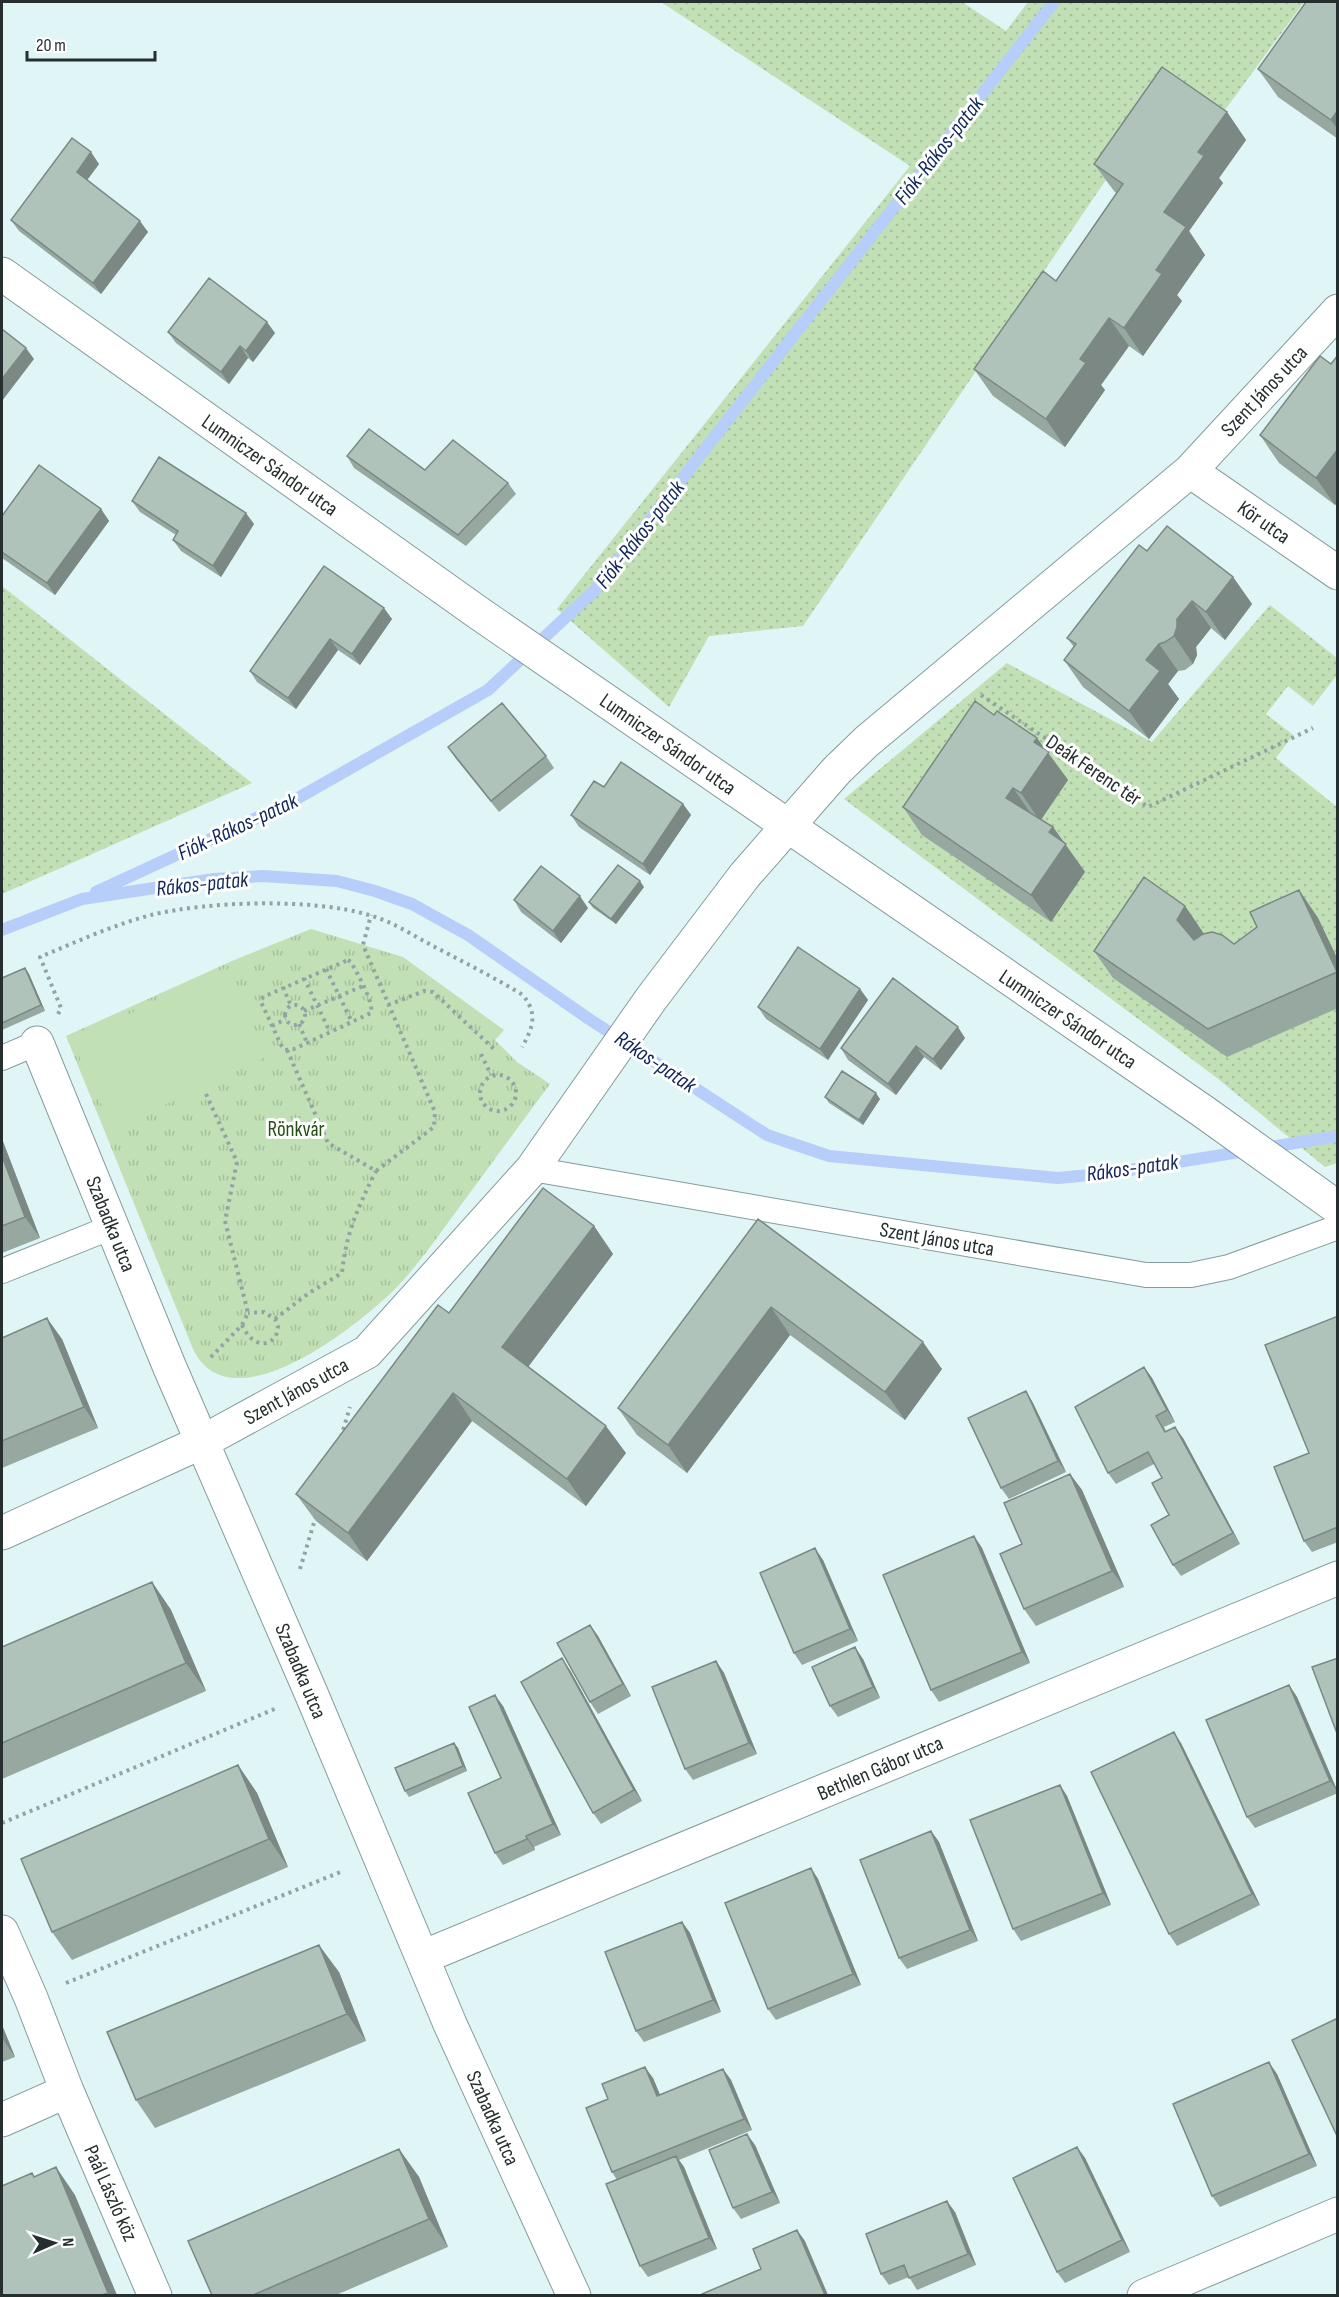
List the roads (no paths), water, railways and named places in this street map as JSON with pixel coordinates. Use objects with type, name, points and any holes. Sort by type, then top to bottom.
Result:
[{"type":"street","name":"Lumniczer Sándor utca","points":[[2,274],[480,614],[1204,1112],[1325,1199]]},
{"type":"street","name":"Szent János utca","points":[[1190,471],[1338,311]]},
{"type":"street","name":"Kör utca","points":[[1190,471],[1338,573]]},
{"type":"street","points":[[787,826],[859,749],[1190,471]]},
{"type":"street","name":"Szent János utca","points":[[2,1533],[202,1442],[367,1352],[532,1169],[651,999],[745,874],[787,826]]},
{"type":"street","name":"Szabadka utca","points":[[37,1043],[175,1380],[311,1693],[450,2024],[574,2295]]},
{"type":"street","name":"Bethlen Gábor utca","points":[[423,1958],[1338,1578]]},
{"type":"street","name":"Paál László köz","points":[[2,1932],[67,2091],[155,2295]]},
{"type":"street","points":[[2,2120],[67,2091]]},
{"type":"street","points":[[1144,2295],[1338,2214]]},
{"type":"lane","points":[[2,1058],[37,1043]]},
{"type":"lane","name":"Szent János utca","points":[[532,1169],[1146,1275],[1191,1275],[1229,1267],[1338,1227]]},
{"type":"lane","points":[[2,1271],[112,1227]]},
{"type":"waterway","name":"Fiók-Rákos-patak","points":[[96,892],[291,802],[488,690],[595,590],[1054,2]]},
{"type":"waterway","name":"Rákos-patak","points":[[2,930],[82,899],[214,879],[263,876],[337,881],[412,904],[468,935],[589,1019],[767,1135],[829,1156],[1058,1178],[1111,1173],[1338,1136]]},
{"type":"park label","name":"Rönkvár","points":[[296,1129]]}]
